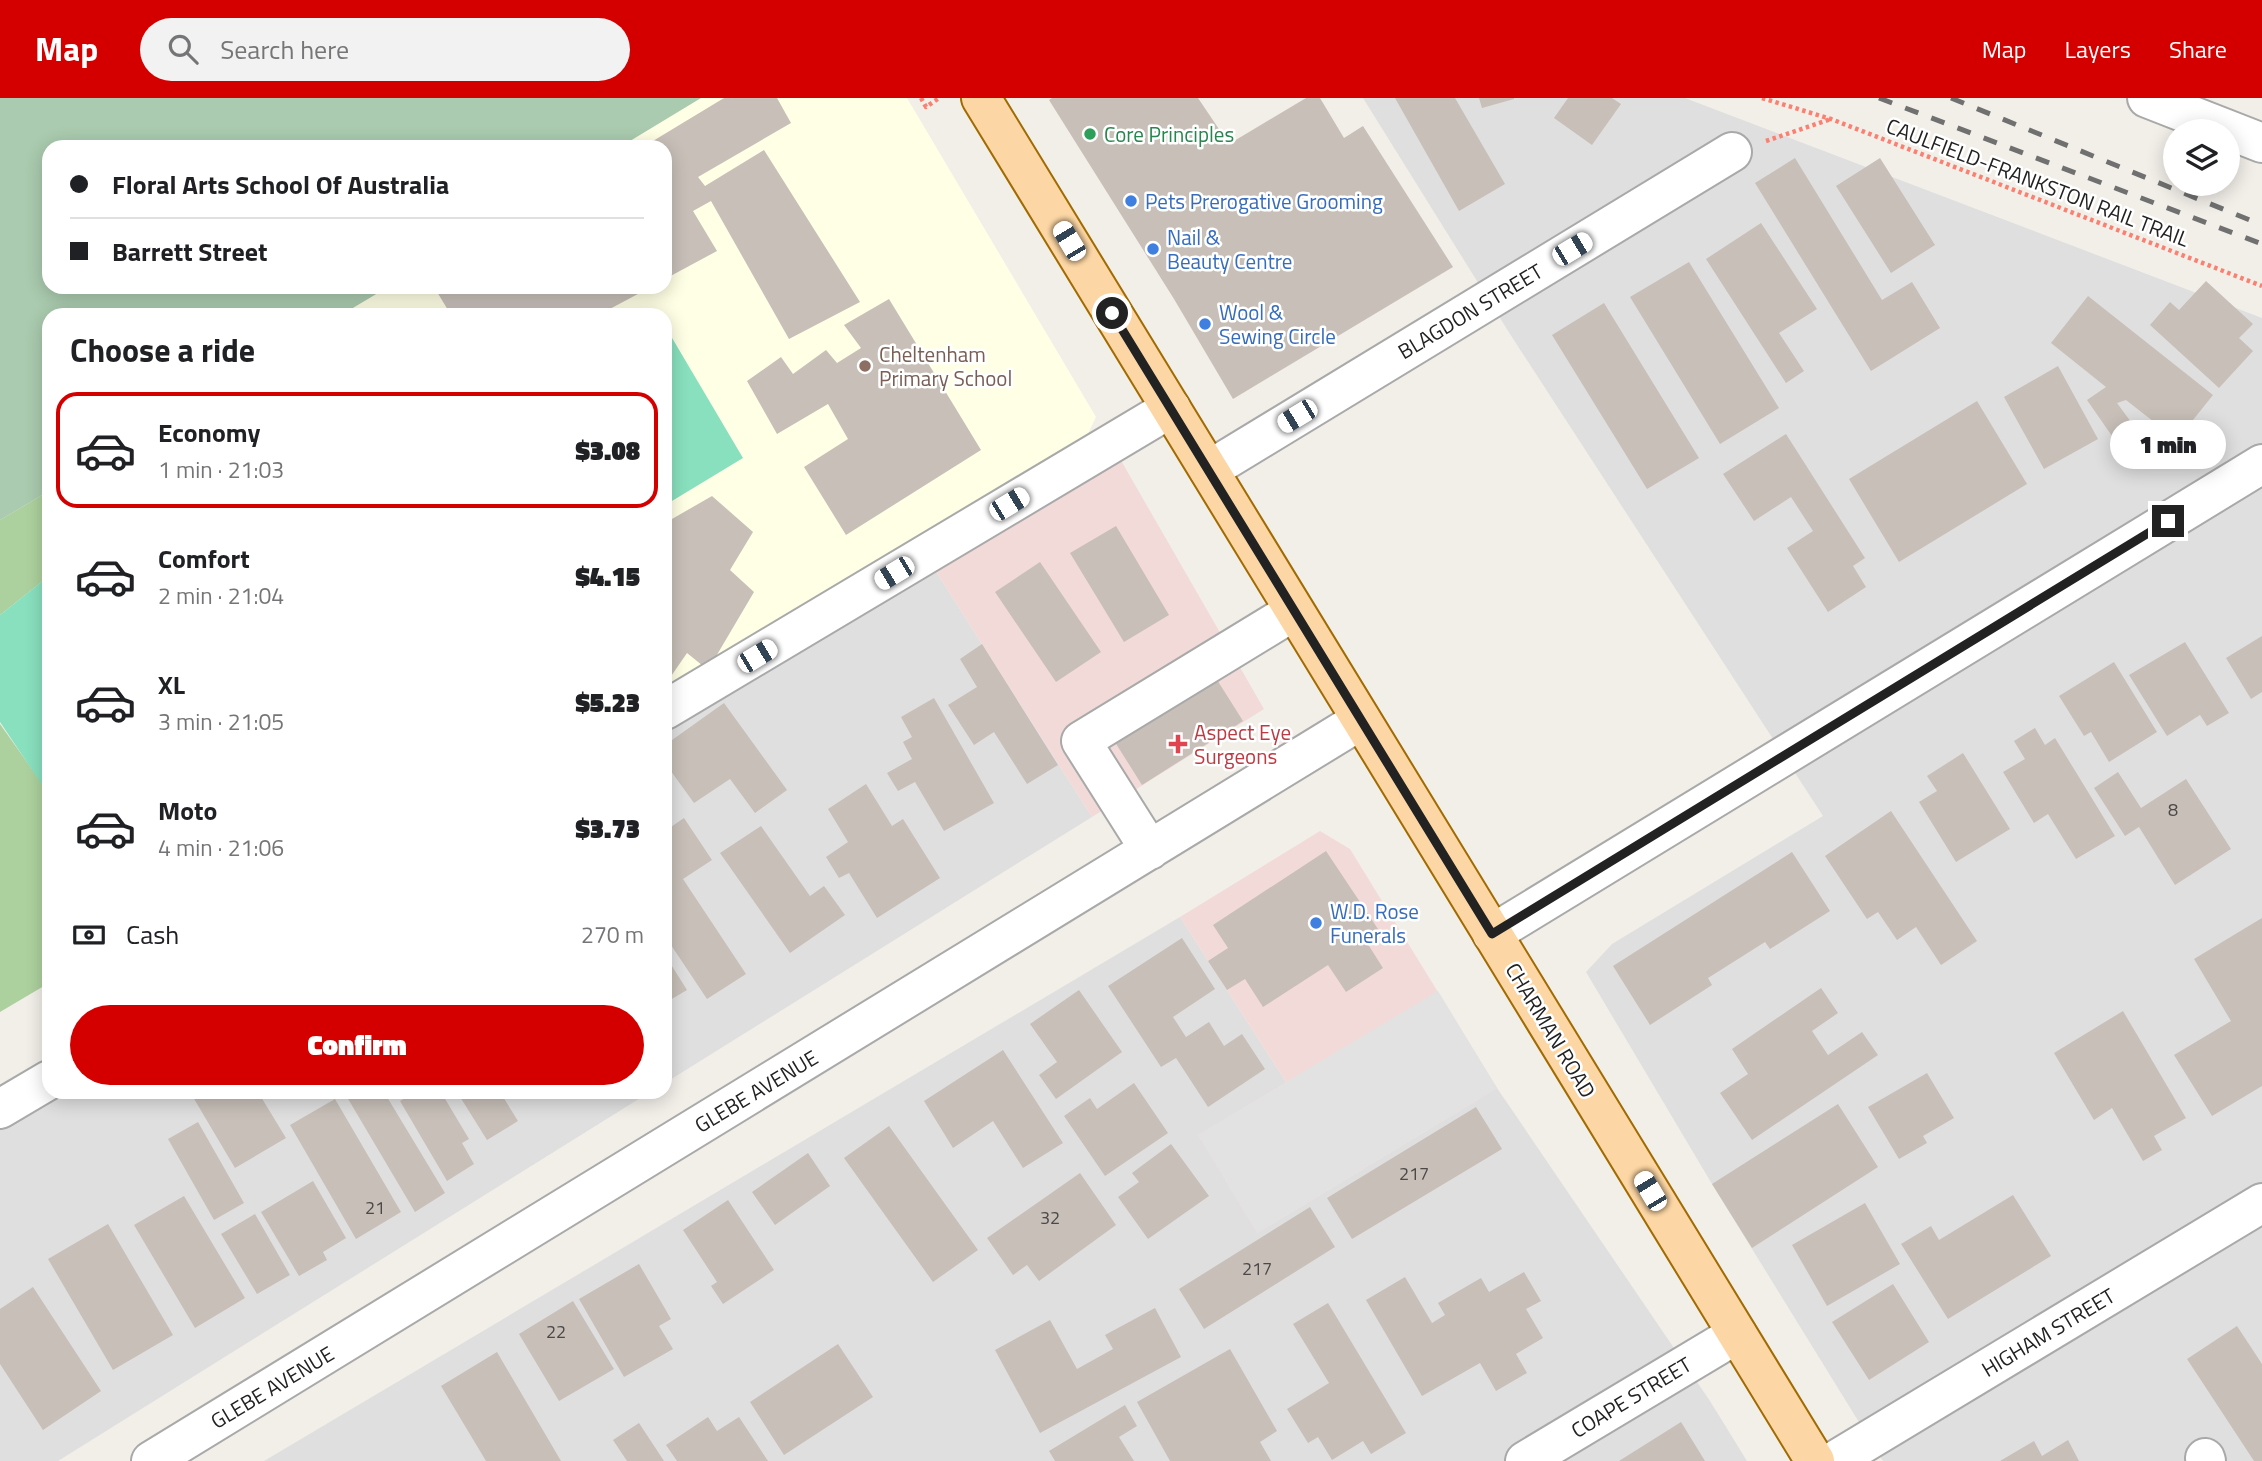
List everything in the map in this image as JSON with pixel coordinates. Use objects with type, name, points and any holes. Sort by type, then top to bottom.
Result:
[{"type":"main road","name":"CHARMAN ROAD","points":[[981,98],[1815,1461]]},
{"type":"street","points":[[2147,98],[2262,143]]},
{"type":"street","name":"BLAGDON STREET","points":[[1209,470],[1732,152]]},
{"type":"street","points":[[672,706],[1171,408]]},
{"type":"street","points":[[1492,934],[2262,464]]},
{"type":"street","points":[[1150,850],[1081,741],[1294,611]]},
{"type":"street","name":"GLEBE AVENUE","points":[[151,1461],[1361,720]]},
{"type":"street","points":[[0,1109],[42,1084]]},
{"type":"street","name":"HIGHAM STREET","points":[[1834,1461],[2262,1203]]},
{"type":"street","name":"COAPE STREET","points":[[1525,1461],[1737,1334]]},
{"type":"path","points":[[921,98],[926,107],[939,98]]},
{"type":"path","name":"CAULFIELD-FRANKSTON RAIL TRAIL","points":[[1762,98],[1832,119],[2262,286]]},
{"type":"path","points":[[1732,152],[1832,119]]},
{"type":"shaded area","points":[[0,98],[701,98],[632,140],[42,140],[42,294],[376,294],[353,308],[42,308],[42,495],[0,520]]},
{"type":"shaded area","name":"Cheltenham Primary School","points":[[701,98],[907,98],[1096,417],[1086,438],[672,687],[672,308],[353,308],[376,294],[672,294],[672,140],[632,140]]},
{"type":"shaded area","points":[[1363,98],[1685,98],[2262,318],[2262,1461],[1883,1461],[1712,1184],[1586,972],[1612,944],[1823,816],[1510,334]]},
{"type":"shaded area","points":[[1119,457],[1264,709],[1092,817],[933,567]]},
{"type":"shaded area","points":[[933,567],[1092,817],[672,1079],[672,722]]},
{"type":"shaded area","points":[[1320,831],[1350,849],[1497,1088],[1257,1233],[1198,1135],[1286,1082],[1180,917]]},
{"type":"shaded area","points":[[1180,917],[1286,1082],[1257,1233],[1497,1088],[1710,1401],[1747,1461],[264,1461]]},
{"type":"shaded area","points":[[1438,991],[1497,1088],[1257,1233],[1198,1135]]},
{"type":"shaded area","points":[[42,1097],[639,1099],[58,1461],[0,1461],[0,1122]]},
{"type":"green space","points":[[672,338],[743,458],[672,501]]},
{"type":"green space","points":[[42,495],[42,582],[0,615],[0,520]]},
{"type":"green space","points":[[42,582],[42,785],[0,722],[0,615]]},
{"type":"green space","points":[[0,724],[42,783],[42,987],[0,1012]]},
{"type":"building","points":[[724,98],[777,98],[791,123],[698,177],[705,186],[764,150],[860,302],[789,339],[711,201],[693,211],[717,251],[672,275],[672,140],[655,140]]},
{"type":"building","points":[[1198,98],[1229,144],[1306,98],[1320,98],[1344,138],[1363,126],[1453,267],[1233,399],[1174,299],[1049,100]]},
{"type":"building","points":[[1395,98],[1455,98],[1505,184],[1459,211]]},
{"type":"building","points":[[1479,98],[1514,98],[1514,99],[1482,108]]},
{"type":"building","points":[[1568,98],[1612,98],[1621,104],[1592,145],[1554,118]]},
{"type":"building","points":[[1795,158],[1882,300],[1912,282],[1940,328],[1871,371],[1755,183]]},
{"type":"building","points":[[1880,158],[1935,245],[1891,273],[1836,186]]},
{"type":"building","points":[[1761,223],[1817,309],[1779,333],[1804,371],[1786,383],[1706,259]]},
{"type":"building","points":[[1689,262],[1779,408],[1720,444],[1630,297]]},
{"type":"building","points":[[2206,281],[2253,324],[2239,338],[2253,351],[2219,388],[2150,325],[2170,302],[2179,310]]},
{"type":"building","points":[[438,294],[638,294],[612,308],[447,308]]},
{"type":"building","points":[[2088,296],[2213,395],[2177,440],[2126,400],[2117,403],[2131,422],[2112,436],[2087,400],[2106,387],[2051,343]]},
{"type":"building","points":[[889,299],[981,450],[846,535],[804,467],[848,439],[828,404],[777,434],[747,381],[781,357],[793,374],[826,350],[837,363],[861,348],[844,325]]},
{"type":"building","points":[[1604,303],[1699,458],[1647,489],[1552,335]]},
{"type":"building","points":[[2058,366],[2098,439],[2044,469],[2004,397]]},
{"type":"building","points":[[1977,401],[2027,484],[1899,562],[1849,479]]},
{"type":"building","points":[[1786,434],[1865,558],[1853,566],[1866,587],[1828,612],[1787,548],[1813,531],[1791,497],[1754,521],[1723,474]]},
{"type":"building","points":[[712,496],[753,532],[730,570],[754,592],[708,670],[687,653],[672,675],[672,519]]},
{"type":"building","points":[[1116,526],[1169,615],[1124,642],[1070,553]]},
{"type":"building","points":[[1040,562],[1101,652],[1056,682],[995,592]]},
{"type":"building","points":[[2262,636],[2262,692],[2251,699],[2226,658]]},
{"type":"building","points":[[2185,642],[2229,713],[2207,726],[2200,715],[2167,736],[2129,675]]},
{"type":"building","points":[[982,644],[1058,765],[1027,784],[994,732],[974,745],[948,705],[977,687],[960,659]]},
{"type":"building","points":[[2114,662],[2157,732],[2109,762],[2091,732],[2084,736],[2059,696]]},
{"type":"building","points":[[1214,675],[1243,721],[1142,785],[1113,739]]},
{"type":"building","points":[[934,698],[994,803],[944,831],[915,782],[898,791],[887,773],[912,759],[903,742],[912,737],[901,717]]},
{"type":"building","points":[[724,703],[787,790],[755,813],[730,779],[694,803],[672,773],[672,740]]},
{"type":"building","points":[[2035,728],[2045,745],[2055,738],[2115,836],[2076,859],[2048,814],[2034,823],[2003,772],[2025,759],[2014,741]]},
{"type":"building","points":[[1963,753],[2010,829],[1956,862],[1919,802],[1937,791],[1927,776]]},
{"type":"building","points":[[2118,772],[2141,808],[2186,779],[2231,849],[2175,885],[2139,827],[2125,836],[2094,788]]},
{"type":"building","points":[[866,784],[892,826],[903,819],[940,878],[877,918],[849,873],[839,878],[826,857],[848,842],[828,809]]},
{"type":"building","points":[[1891,811],[1977,941],[1941,965],[1916,927],[1897,940],[1878,912],[1867,919],[1825,856]]},
{"type":"building","points":[[684,818],[712,860],[683,879],[746,974],[707,999],[672,946],[672,826]]},
{"type":"building","points":[[761,826],[810,896],[824,886],[845,915],[790,953],[720,853]]},
{"type":"building","points":[[1326,851],[1378,929],[1364,938],[1383,968],[1346,992],[1328,965],[1263,1007],[1245,979],[1227,990],[1208,961],[1228,948],[1213,925]]},
{"type":"building","points":[[1792,852],[1830,911],[1770,949],[1765,942],[1708,978],[1712,985],[1650,1025],[1613,966]]},
{"type":"building","points":[[2262,918],[2262,1086],[2212,1116],[2174,1055],[2231,1021],[2194,959]]},
{"type":"building","points":[[1182,938],[1215,989],[1173,1017],[1186,1037],[1209,1022],[1224,1046],[1242,1034],[1265,1069],[1208,1107],[1176,1058],[1161,1067],[1108,986]]},
{"type":"building","points":[[672,966],[687,990],[672,999]]},
{"type":"building","points":[[1821,988],[1838,1013],[1812,1031],[1828,1055],[1862,1032],[1878,1055],[1752,1140],[1720,1093],[1748,1074],[1732,1049]]},
{"type":"building","points":[[1079,990],[1122,1052],[1056,1099],[1039,1075],[1057,1062],[1030,1024]]},
{"type":"building","points":[[2123,1011],[2186,1118],[2154,1136],[2162,1150],[2143,1161],[2112,1108],[2094,1120],[2054,1053]]},
{"type":"building","points":[[1003,1050],[1063,1143],[1023,1168],[993,1121],[953,1148],[924,1101]]},
{"type":"building","points":[[1927,1073],[1954,1118],[1923,1136],[1927,1143],[1899,1159],[1868,1107]]},
{"type":"building","points":[[1134,1083],[1168,1133],[1105,1176],[1064,1116],[1090,1098],[1097,1109]]},
{"type":"building","points":[[194,1099],[262,1099],[286,1138],[235,1168]]},
{"type":"building","points":[[335,1099],[401,1212],[356,1239],[290,1125]]},
{"type":"building","points":[[348,1099],[388,1099],[445,1193],[415,1212]]},
{"type":"building","points":[[445,1099],[469,1139],[462,1143],[474,1164],[447,1181],[400,1101]]},
{"type":"building","points":[[461,1099],[504,1099],[518,1121],[487,1140]]},
{"type":"building","points":[[1838,1104],[1878,1167],[1752,1248],[1712,1184]]},
{"type":"building","points":[[1476,1107],[1502,1149],[1352,1239],[1327,1198]]},
{"type":"building","points":[[198,1122],[244,1203],[214,1220],[168,1139]]},
{"type":"building","points":[[889,1126],[978,1250],[933,1282],[844,1158]]},
{"type":"building","points":[[1171,1144],[1209,1196],[1148,1239],[1118,1197],[1139,1182],[1132,1173]]},
{"type":"building","points":[[808,1153],[830,1186],[775,1225],[752,1192]]},
{"type":"building","points":[[1080,1173],[1116,1225],[1039,1281],[1027,1265],[1013,1275],[987,1238]]},
{"type":"building","points":[[313,1181],[346,1238],[323,1252],[327,1260],[299,1276],[261,1212]]},
{"type":"building","points":[[2013,1195],[2051,1256],[1948,1319],[1901,1244],[1931,1226],[1939,1240]]},
{"type":"building","points":[[184,1196],[245,1298],[195,1328],[134,1225]]},
{"type":"building","points":[[728,1200],[774,1270],[723,1304],[711,1286],[717,1282],[683,1230]]},
{"type":"building","points":[[1865,1203],[1900,1264],[1827,1306],[1792,1245]]},
{"type":"building","points":[[1310,1207],[1335,1247],[1204,1329],[1179,1289]]},
{"type":"building","points":[[255,1214],[290,1275],[257,1294],[221,1234]]},
{"type":"building","points":[[108,1224],[173,1335],[113,1370],[48,1259]]},
{"type":"building","points":[[639,1264],[671,1319],[659,1326],[673,1349],[624,1377],[579,1299]]},
{"type":"building","points":[[1524,1272],[1541,1301],[1526,1309],[1543,1338],[1516,1354],[1527,1373],[1496,1391],[1480,1363],[1422,1396],[1366,1300],[1405,1277],[1432,1323],[1445,1315],[1438,1303],[1481,1278],[1489,1292]]},
{"type":"building","points":[[1893,1284],[1929,1342],[1869,1380],[1832,1322]]},
{"type":"building","points":[[33,1287],[101,1391],[43,1430],[0,1364],[0,1309]]},
{"type":"building","points":[[573,1301],[614,1369],[559,1401],[519,1334]]},
{"type":"building","points":[[1328,1303],[1406,1433],[1371,1454],[1363,1441],[1332,1460],[1318,1437],[1308,1443],[1287,1409],[1329,1383],[1293,1324]]},
{"type":"building","points":[[1155,1308],[1181,1357],[1040,1433],[995,1350],[1050,1320],[1077,1369],[1113,1349],[1105,1335]]},
{"type":"building","points":[[2237,1326],[2262,1364],[2262,1461],[2254,1461],[2187,1359]]},
{"type":"building","points":[[838,1344],[873,1397],[784,1455],[750,1402]]},
{"type":"building","points":[[1230,1349],[1277,1431],[1260,1442],[1271,1461],[1170,1461],[1137,1402]]},
{"type":"building","points":[[497,1352],[561,1461],[486,1461],[441,1386]]},
{"type":"building","points":[[1125,1405],[1137,1426],[1119,1437],[1134,1461],[1055,1461],[1049,1451]]},
{"type":"building","points":[[708,1417],[717,1431],[739,1417],[768,1461],[677,1461],[666,1445]]},
{"type":"building","points":[[1681,1422],[1705,1461],[1619,1461]]},
{"type":"building","points":[[639,1423],[664,1461],[627,1461],[613,1440]]},
{"type":"building","points":[[2068,1440],[2079,1461],[2000,1461],[2034,1441],[2042,1456]]},
{"type":"railway","points":[[1879,98],[2262,244]]},
{"type":"railway","points":[[1951,98],[2262,225]]},
{"type":"place","name":"Core Principles","points":[[1090,134]]},
{"type":"place","name":"Pets Prerogative Grooming","points":[[1131,201]]},
{"type":"place","name":"Nail & Beauty Centre","points":[[1153,249]]},
{"type":"place","name":"Wool & Sewing Circle","points":[[1205,324]]},
{"type":"place","name":"Cheltenham Primary School","points":[[865,366]]},
{"type":"place","name":"Aspect Eye Surgeons","points":[[1178,744]]},
{"type":"place","name":"W.D. Rose Funerals","points":[[1316,923]]},
{"type":"route","points":[[1112,313],[1492,934],[2168,521]]}]
